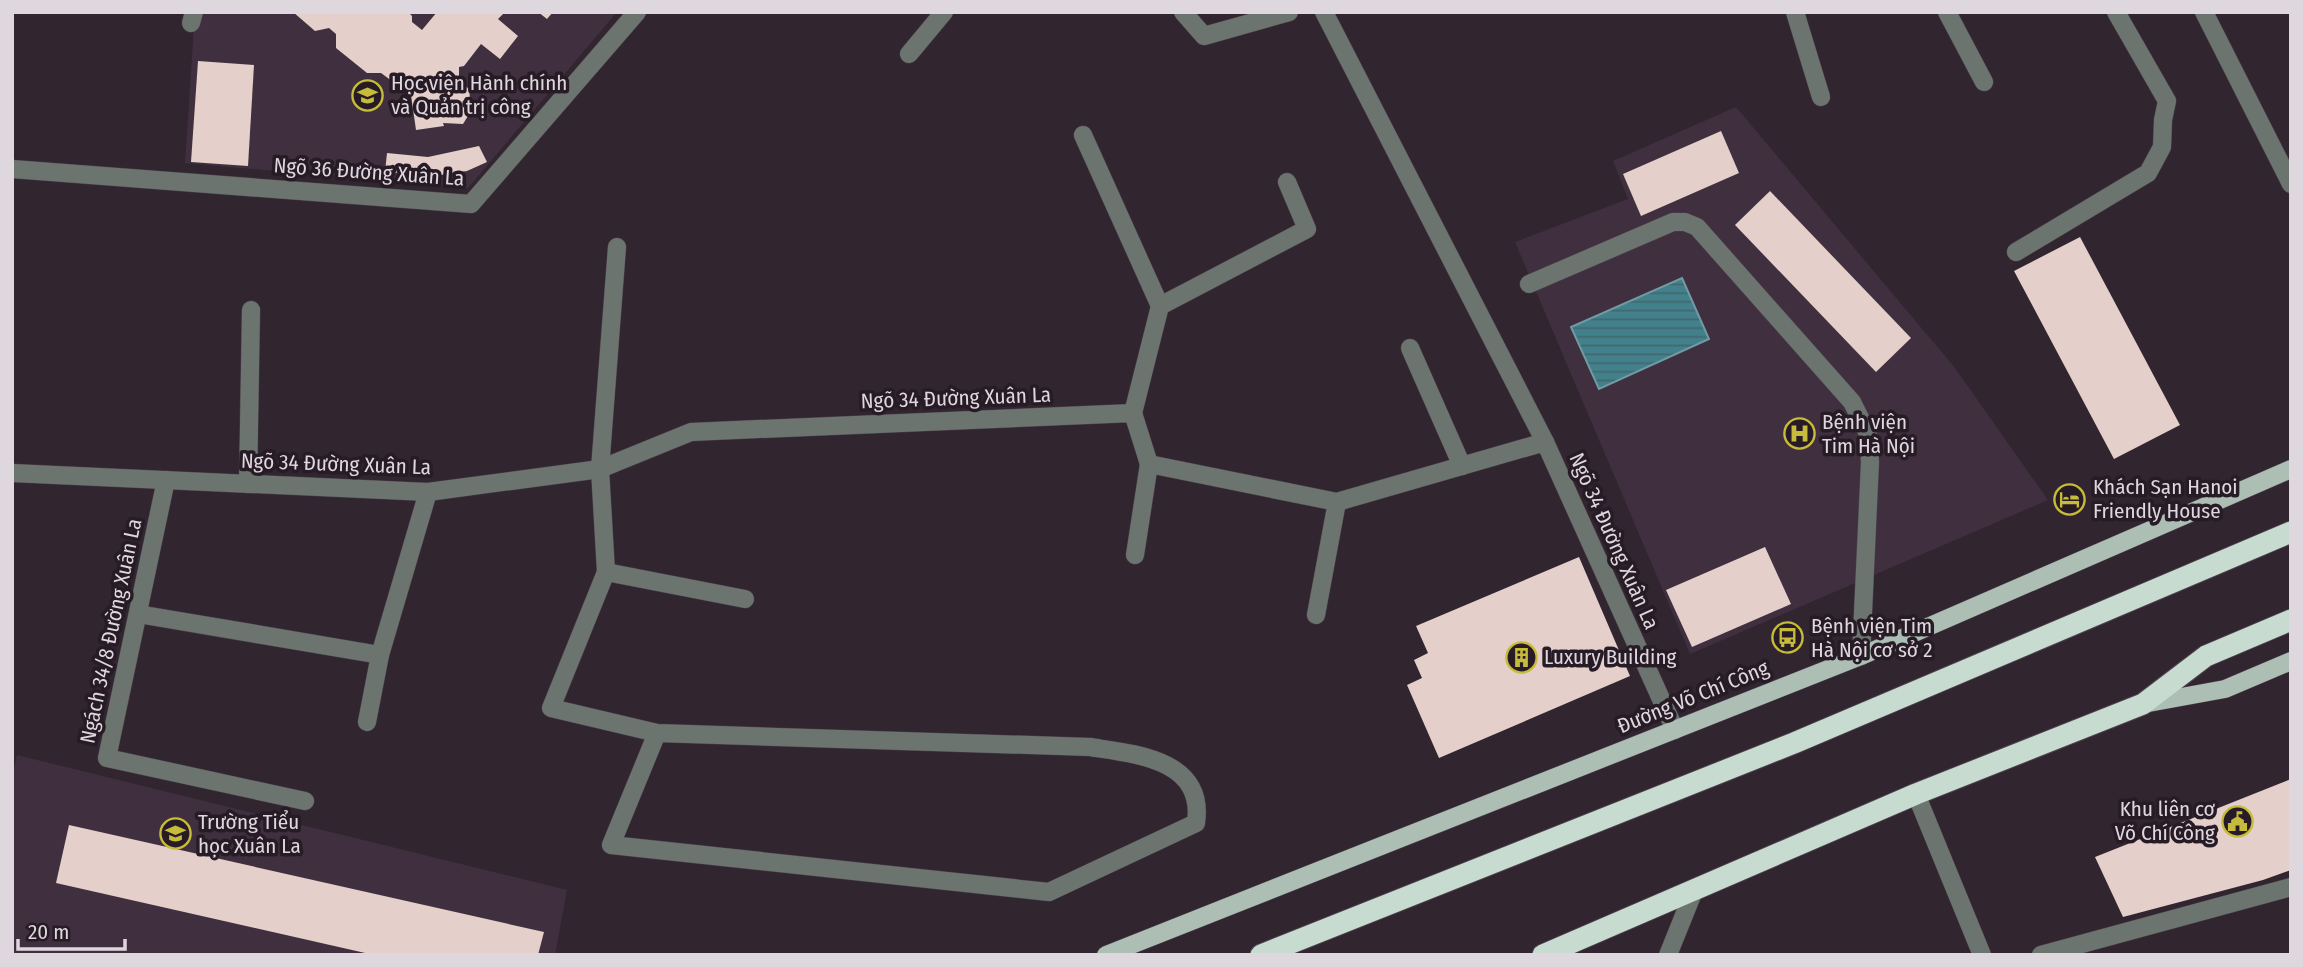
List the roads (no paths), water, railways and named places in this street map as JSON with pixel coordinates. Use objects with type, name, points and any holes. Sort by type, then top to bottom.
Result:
[{"type":"highway","points":[[1261,955],[1794,743],[2291,532]]},
{"type":"highway","points":[[1543,955],[1916,794],[2143,704],[2206,656],[2291,620]]},
{"type":"main road","name":"Đường Võ Chí Công","points":[[1106,955],[1861,656],[2291,469]]},
{"type":"main road","points":[[2143,704],[2225,689],[2291,661]]},
{"type":"street","name":"Ngõ 36 Đường Xuân La","points":[[12,169],[471,204],[637,12]]},
{"type":"street","points":[[909,54],[944,12]]},
{"type":"street","points":[[1183,12],[1204,36],[1289,12]]},
{"type":"street","points":[[1324,12],[1545,442]]},
{"type":"street","points":[[1795,12],[1821,97]]},
{"type":"street","points":[[1947,12],[1984,82]]},
{"type":"street","points":[[2016,251],[2148,173],[2162,147],[2163,120],[2168,102],[2116,12]]},
{"type":"street","points":[[2204,12],[2291,184]]},
{"type":"street","points":[[1083,135],[1160,306],[1133,413],[1150,464],[1135,555]]},
{"type":"street","points":[[1160,306],[1307,229],[1287,182]]},
{"type":"street","points":[[1529,284],[1673,222],[1697,226],[1852,402],[1865,425],[1870,462],[1861,656]]},
{"type":"street","points":[[617,247],[600,469],[606,572],[551,708],[657,733],[1090,747],[1139,755],[1162,762],[1182,775],[1194,795],[1198,809],[1196,823],[1049,892],[611,845],[657,733]]},
{"type":"street","points":[[248,484],[251,310]]},
{"type":"street","points":[[1410,348],[1462,466]]},
{"type":"street","name":"Ngõ 34 Đường Xuân La","points":[[12,473],[428,492],[600,469],[691,432],[1133,413]]},
{"type":"street","name":"Ngõ 34 Đường Xuân La","points":[[1150,464],[1337,502],[1545,442],[1675,730]]},
{"type":"street","name":"Ngách 34/8 Đường Xuân La","points":[[166,480],[107,758],[305,801]]},
{"type":"street","points":[[367,722],[380,655],[428,492]]},
{"type":"street","points":[[1316,615],[1337,502]]},
{"type":"street","points":[[606,572],[745,599]]},
{"type":"street","points":[[138,614],[380,655]]},
{"type":"street","points":[[1916,794],[1982,955]]},
{"type":"street","points":[[2041,955],[2291,887]]},
{"type":"street","points":[[1668,955],[1695,888]]},
{"type":"water","points":[[1682,278],[1709,339],[1599,389],[1571,327]]},
{"type":"place","name":"Học viện Hành chính và Quản trị công","points":[[368,95]]},
{"type":"place","name":"Bệnh viện Tim Hà Nội","points":[[1799,434]]},
{"type":"place","name":"Khách Sạn Hanoi Friendly House","points":[[2070,499]]},
{"type":"place","name":"Bệnh viện Tim Hà Nội cơ sở 2","points":[[1788,638]]},
{"type":"place","name":"Luxury Building","points":[[1521,657]]},
{"type":"place","name":"Khu liên cơ Võ Chí Công","points":[[2238,821]]},
{"type":"place","name":"Trường Tiểu học Xuân La","points":[[175,834]]}]
